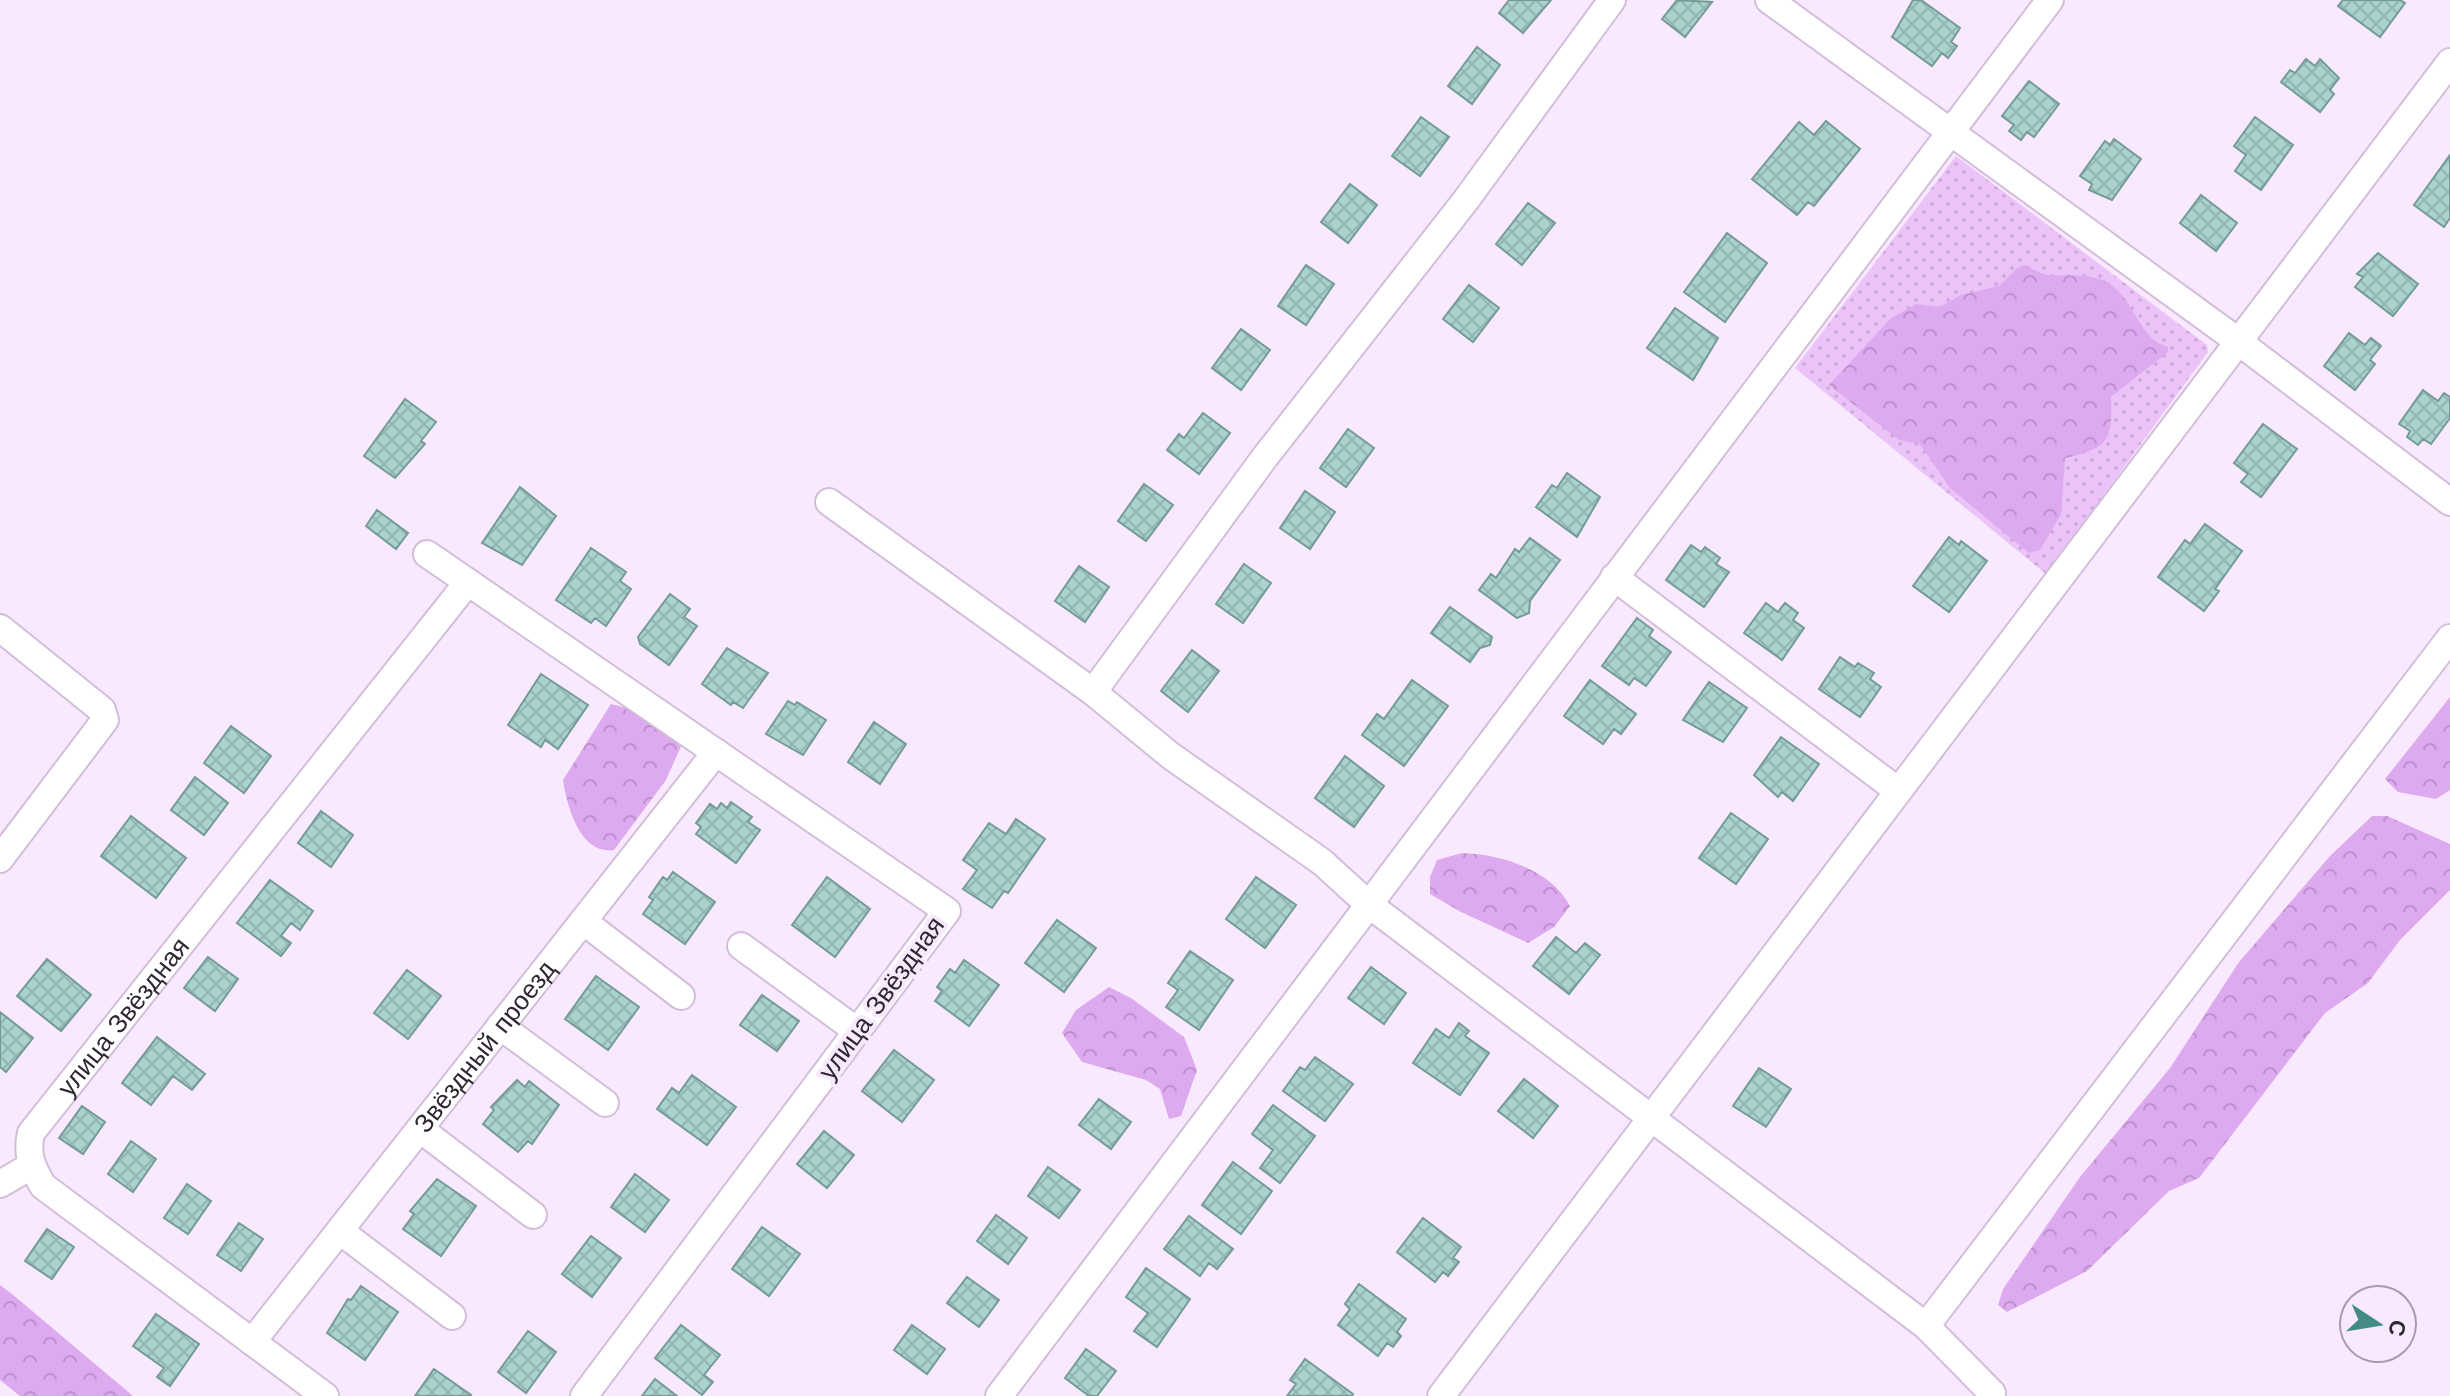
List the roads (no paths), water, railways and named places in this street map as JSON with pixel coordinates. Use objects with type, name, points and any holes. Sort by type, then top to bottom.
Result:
[{"type":"lane","points":[[1093,692],[1265,457],[1466,200],[1612,0]]},
{"type":"lane","points":[[1769,0],[2238,342],[2450,502]]},
{"type":"lane","points":[[999,1396],[1367,903],[2050,0]]},
{"type":"lane","points":[[1441,1396],[2450,62]]},
{"type":"lane","points":[[829,502],[1093,692],[1171,756],[1322,862],[1367,903],[1926,1326],[1992,1393]]},
{"type":"lane","name":"улица Звёздная","points":[[427,554],[947,911],[584,1396]]},
{"type":"lane","points":[[1614,577],[1897,790]]},
{"type":"lane","name":"улица Звёздная","points":[[31,1166],[28,1149],[31,1133],[468,582]]},
{"type":"lane","points":[[0,628],[102,710],[105,720],[0,859]]},
{"type":"lane","points":[[1926,1326],[2450,638]]},
{"type":"lane","name":"Звёздный проезд","points":[[252,1342],[716,752]]},
{"type":"lane","points":[[583,921],[681,996]]},
{"type":"lane","points":[[741,946],[857,1031]]},
{"type":"lane","points":[[500,1026],[605,1103]]},
{"type":"lane","points":[[420,1129],[533,1215]]},
{"type":"lane","points":[[0,1184],[31,1166],[43,1186],[325,1396]]},
{"type":"lane","points":[[340,1231],[452,1316]]}]
